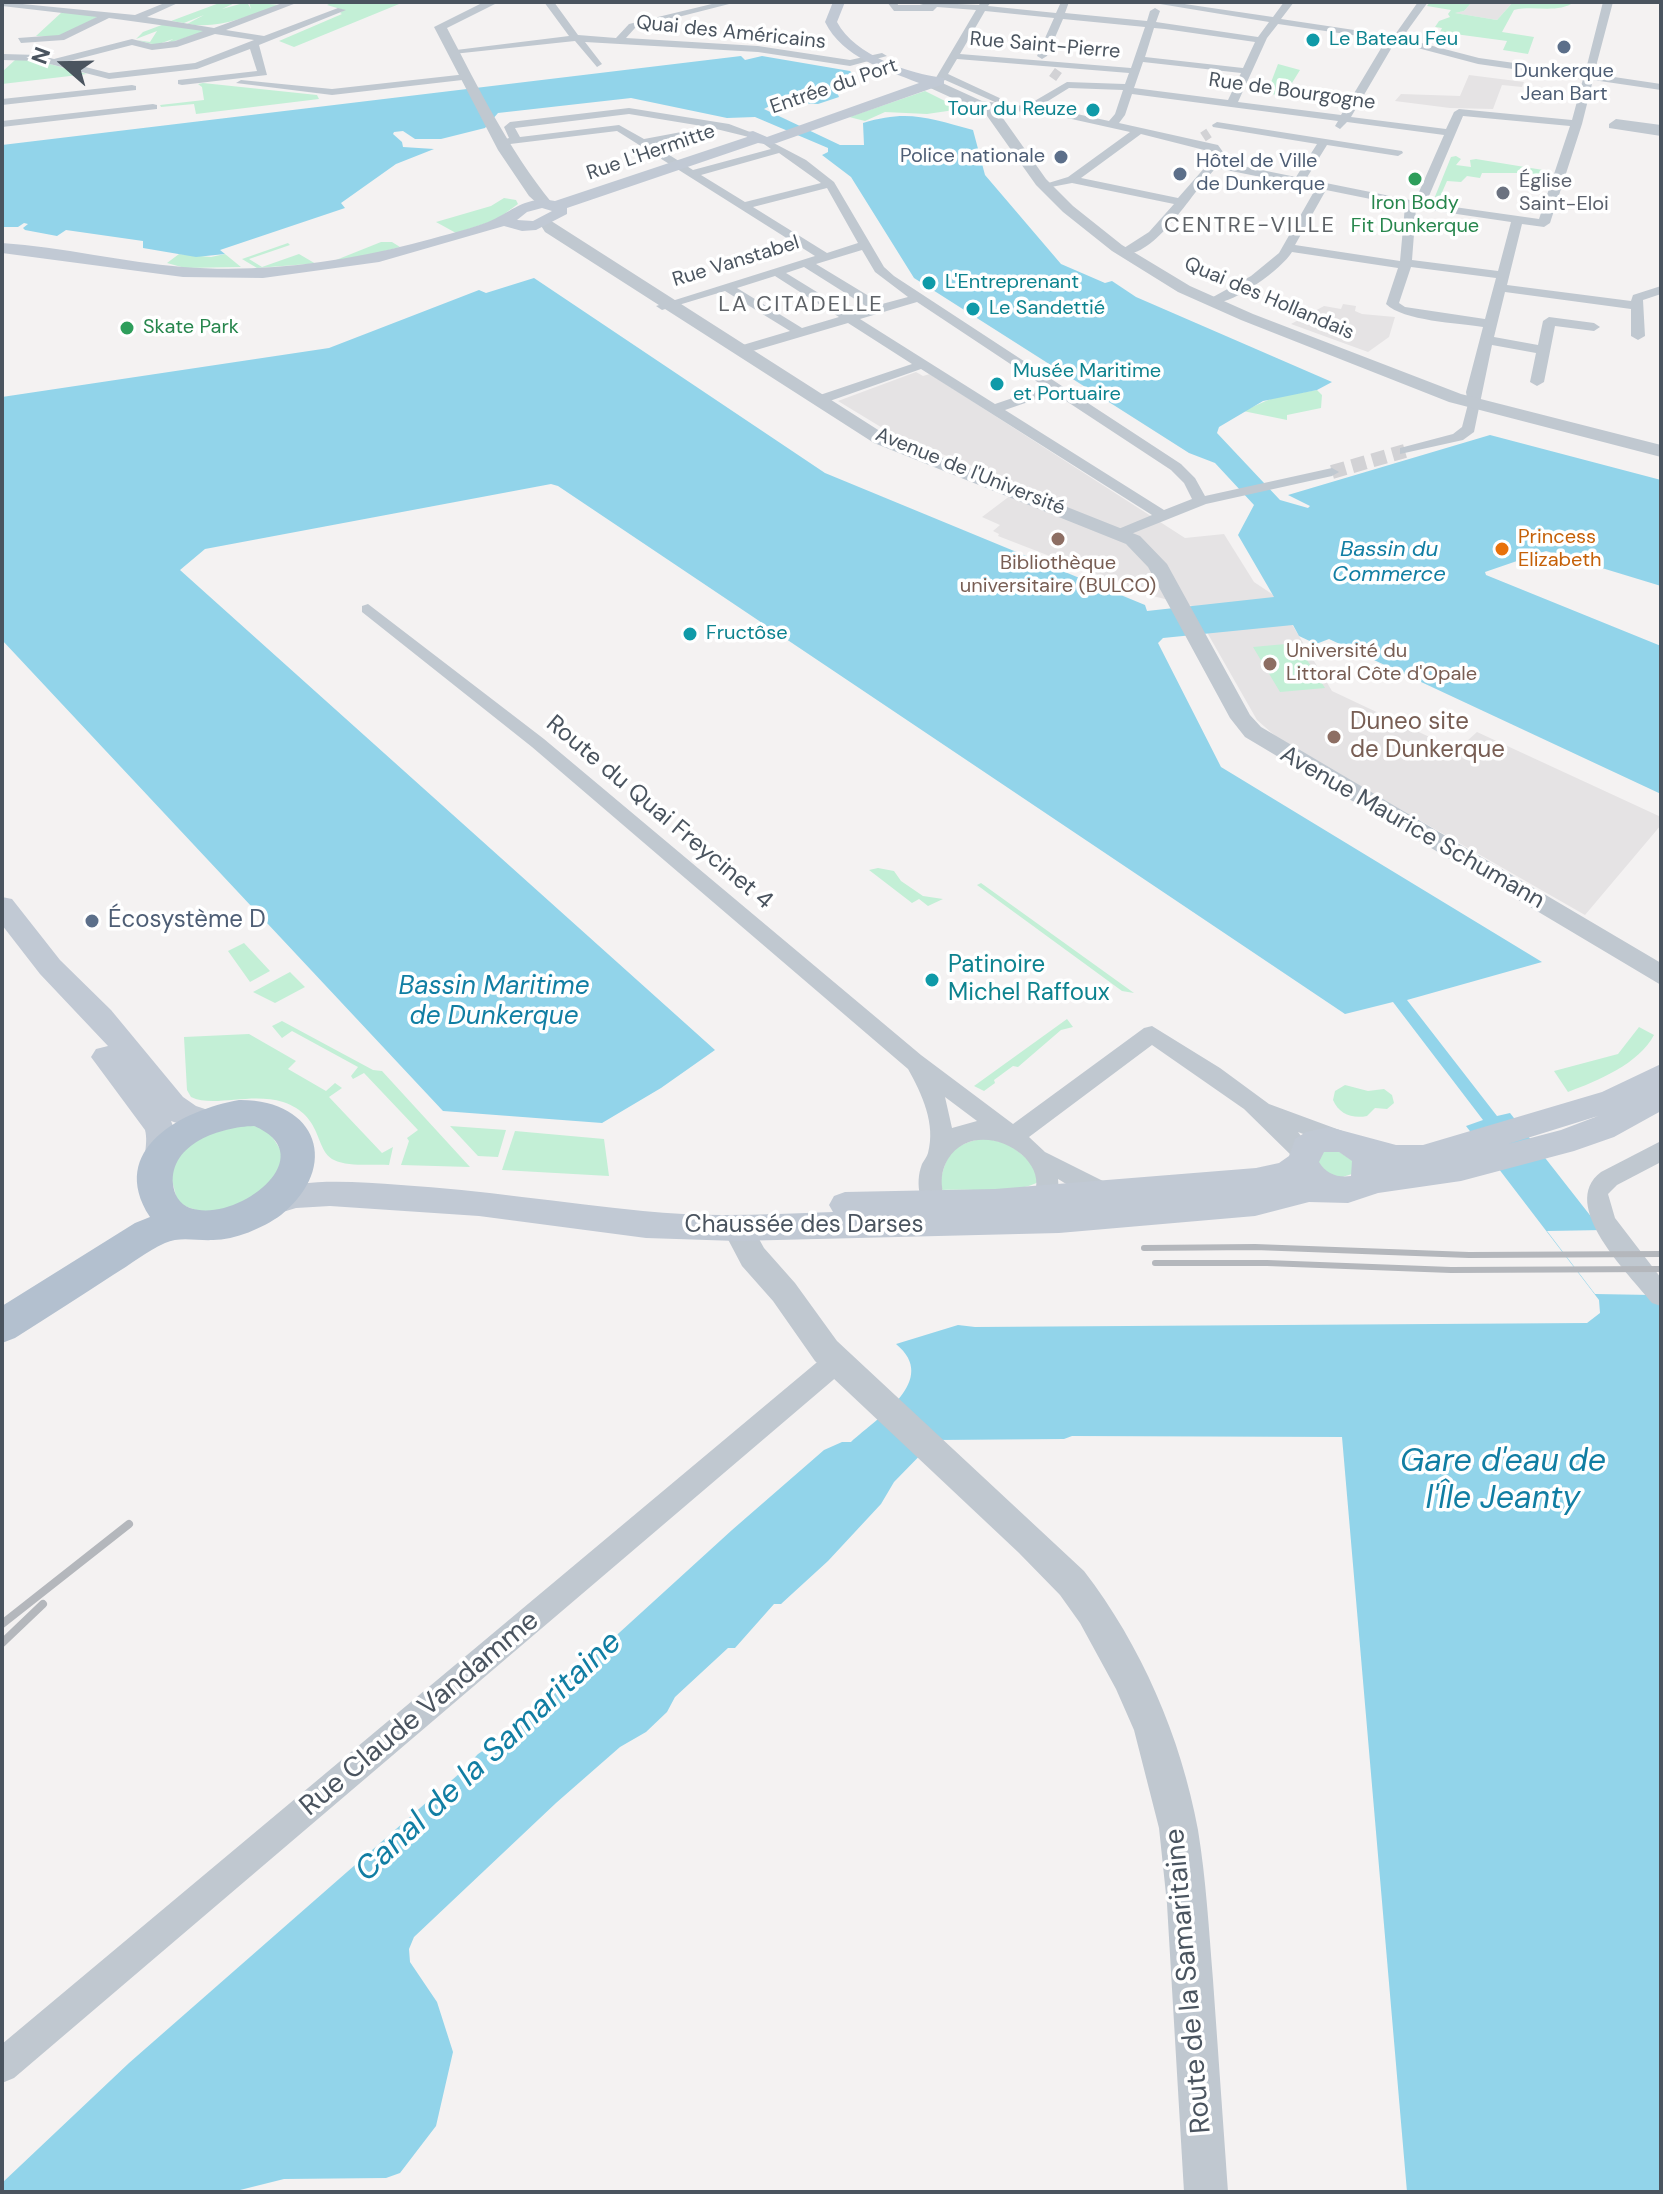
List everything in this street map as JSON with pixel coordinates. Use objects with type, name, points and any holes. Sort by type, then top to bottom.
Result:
[{"type":"main road","points":[[839,2],[831,18],[833,29],[846,43],[933,79]]},
{"type":"main road","points":[[848,2],[839,18],[842,29],[852,41],[874,56]]},
{"type":"main road","name":"Entrée du Port","points":[[786,128],[808,127],[933,79]]},
{"type":"main road","name":"Entrée du Port","points":[[764,141],[786,128],[933,79]]},
{"type":"main road","name":"Rue L'Hermitte","points":[[527,206],[551,205],[684,170],[764,141]]},
{"type":"main road","points":[[2,248],[224,281],[400,263],[560,212],[551,205]]},
{"type":"main road","points":[[526,223],[527,206]]},
{"type":"main road","points":[[2,906],[50,967],[101,1018],[172,1105],[186,1115],[206,1121]]},
{"type":"main road","points":[[50,967],[78,1020],[159,1126],[163,1139],[157,1178],[166,1210],[192,1224]]},
{"type":"main road","name":"Chaussée des Darses","points":[[842,1216],[872,1205],[1014,1223],[1255,1203],[1309,1189],[1348,1187],[1539,1136],[1628,1095],[1661,1075]]},
{"type":"main road","name":"Chaussée des Darses","points":[[1539,1136],[1603,1128],[1661,1097]]},
{"type":"main road","points":[[2,1305],[128,1228],[145,1211],[175,1141],[206,1121],[235,1113],[269,1117],[292,1133],[299,1160],[291,1182],[273,1202],[253,1215],[230,1223],[167,1226],[148,1234],[2,1326]]},
{"type":"main road","points":[[1314,1141],[1345,1141],[1369,1163],[1369,1174],[1348,1187],[1317,1182],[1303,1158],[1314,1141]]},
{"type":"main road","name":"Chaussée des Darses","points":[[1345,1141],[1385,1155],[1408,1158],[1470,1156]]},
{"type":"main road","name":"Chaussée des Darses","points":[[273,1202],[306,1193],[330,1193],[471,1202],[646,1225],[732,1218],[942,1214],[1046,1198],[1269,1180],[1287,1174],[1303,1158]]},
{"type":"main road","name":"Chaussée des Darses","points":[[299,1160],[312,1173],[335,1179],[471,1187],[732,1218]]},
{"type":"street","points":[[113,28],[175,2]]},
{"type":"street","points":[[53,62],[132,42],[143,46],[169,46],[294,2]]},
{"type":"street","points":[[493,2],[440,26],[494,127],[509,141],[619,128],[823,256]]},
{"type":"street","points":[[549,2],[597,64]]},
{"type":"street","points":[[619,40],[632,26],[713,4],[732,2]]},
{"type":"street","points":[[892,2],[892,7],[899,9],[984,5],[1261,40]]},
{"type":"street","points":[[918,2],[951,5]]},
{"type":"street","points":[[1065,2],[1040,60],[1070,85]]},
{"type":"street","points":[[1111,125],[1119,117],[1156,2],[1394,39],[1478,61],[1661,87]]},
{"type":"street","points":[[1206,134],[1230,108],[1261,40],[1289,2]]},
{"type":"street","points":[[1230,108],[1336,127],[1342,125],[1394,39],[1423,2]]},
{"type":"street","points":[[2,3],[59,5],[268,40]]},
{"type":"street","points":[[21,40],[50,41],[64,37],[132,3]]},
{"type":"street","points":[[1206,134],[1217,149],[1217,154],[1209,161],[1214,164],[1415,205],[1544,223],[1577,124],[1604,4]]},
{"type":"street","points":[[3,58],[59,5]]},
{"type":"street","points":[[109,76],[211,63],[341,10],[318,5]]},
{"type":"street","points":[[933,79],[953,56],[984,5]]},
{"type":"street","points":[[75,54],[97,38]]},
{"type":"street","name":"Quai des Américains","points":[[453,51],[577,38],[763,50],[850,63],[874,56]]},
{"type":"street","points":[[32,57],[50,41]]},
{"type":"street","points":[[168,84],[263,73],[254,45]]},
{"type":"street","name":"Rue Saint-Pierre","points":[[953,56],[1040,60],[1135,71]]},
{"type":"street","points":[[3,58],[32,57],[53,62],[109,76],[128,88]]},
{"type":"street","points":[[1139,59],[1247,71]]},
{"type":"street","points":[[204,79],[332,92],[469,81]]},
{"type":"street","points":[[933,79],[997,108]]},
{"type":"street","points":[[933,79],[997,108],[1029,108],[1138,131],[1324,142],[1398,153]]},
{"type":"street","points":[[1029,108],[1057,89],[1070,85]]},
{"type":"street","name":"Rue de Bourgogne","points":[[1070,85],[1129,89],[1230,108],[1347,118],[1450,133]]},
{"type":"street","points":[[2,102],[128,88],[150,90],[156,120]]},
{"type":"street","points":[[37,98],[39,134]]},
{"type":"street","points":[[2,124],[153,107]]},
{"type":"street","name":"Quai des Hollandais","points":[[997,108],[994,114],[1047,184],[1086,226],[1167,279],[1218,305],[1469,403]]},
{"type":"street","name":"Quai des Hollandais","points":[[997,108],[1047,184]]},
{"type":"street","points":[[527,206],[529,199],[509,141],[509,127],[514,124],[617,111],[724,126],[764,141],[806,165],[830,184],[882,273],[1176,467],[1194,486],[1201,501]]},
{"type":"street","points":[[1492,324],[1393,306],[1406,264],[1415,205],[1458,113],[1577,124]]},
{"type":"street","points":[[642,143],[724,126]]},
{"type":"street","points":[[1072,180],[1138,131]]},
{"type":"street","points":[[684,170],[764,141]]},
{"type":"street","points":[[1298,182],[1324,142]]},
{"type":"street","points":[[1125,251],[1161,226],[1200,176],[1214,164]]},
{"type":"street","points":[[519,172],[539,199],[551,205]]},
{"type":"street","points":[[1047,184],[1072,180],[1181,202]]},
{"type":"street","points":[[742,206],[830,184]]},
{"type":"street","points":[[1217,300],[1262,274],[1289,248],[1322,187]]},
{"type":"street","points":[[1405,451],[1432,443],[1450,432],[1469,403],[1517,220]]},
{"type":"street","name":"Avenue de l'Université","points":[[526,223],[898,447],[1121,533],[1150,555],[1170,587]]},
{"type":"street","name":"Rue Vanstabel","points":[[670,307],[725,286],[866,245]]},
{"type":"street","points":[[1289,248],[1406,264],[1454,262],[1502,282],[1637,306]]},
{"type":"street","name":"Quai des Hollandais","points":[[1125,251],[1217,300],[1358,355],[1469,403]]},
{"type":"street","points":[[804,262],[880,309]]},
{"type":"street","points":[[775,271],[1163,516]]},
{"type":"street","points":[[725,286],[800,332]]},
{"type":"street","points":[[1638,336],[1638,297],[1661,290]]},
{"type":"street","points":[[741,350],[917,298]]},
{"type":"street","points":[[1537,382],[1549,321],[1594,327]]},
{"type":"street","points":[[1486,340],[1543,350]]},
{"type":"street","points":[[819,400],[924,364]]},
{"type":"street","points":[[994,409],[1055,388]]},
{"type":"street","points":[[1469,403],[1661,449]]},
{"type":"street","points":[[1121,533],[1201,501],[1332,472]]},
{"type":"street","name":"Avenue Maurice Schumann","points":[[1170,587],[1241,718],[1263,740],[1661,975]]},
{"type":"street","name":"Route du Quai Freycinet 4","points":[[368,609],[538,743],[913,1061],[1038,1158],[1106,1194]]},
{"type":"street","points":[[872,1205],[914,1187],[948,1139],[966,1131],[985,1129],[1013,1136],[1152,1034],[1253,1102],[1287,1134],[1303,1158]]},
{"type":"street","name":"Route du Quai Freycinet 4","points":[[913,1061],[928,1084],[938,1109],[941,1127],[930,1190],[942,1214]]},
{"type":"street","points":[[1253,1102],[1345,1141]]},
{"type":"street","points":[[1661,1150],[1646,1162],[1605,1181],[1596,1189],[1594,1200],[1604,1222],[1661,1296]]},
{"type":"street","points":[[1014,1223],[1036,1210],[1046,1198],[1049,1177],[1038,1158]]},
{"type":"street","points":[[732,1218],[753,1257],[837,1361]]},
{"type":"street","name":"Route de la Samaritaine","points":[[837,1361],[1072,1583],[1093,1611],[1129,1676],[1152,1729],[1172,1801],[1182,1857],[1206,2192]]},
{"type":"street","name":"Rue Claude Vandamme","points":[[2,2066],[837,1361]]},
{"type":"shaded area","points":[[1472,2],[1513,2],[1497,20],[1454,13],[1464,11]]},
{"type":"shaded area","points":[[1469,75],[1524,82],[1522,87],[1502,85],[1493,109],[1450,108],[1395,101],[1401,94],[1460,96]]},
{"type":"shaded area","points":[[1343,304],[1356,306],[1355,311],[1362,314],[1395,317],[1389,337],[1368,352],[1291,324],[1324,306],[1341,309]]},
{"type":"shaded area","name":"Université du Littoral Côte d'Opale","points":[[916,372],[923,376],[930,374],[1185,538],[1224,534],[1254,582],[1275,596],[1332,691],[1457,750],[1477,732],[1661,817],[1661,825],[1585,915],[1281,741],[1257,720],[1192,606],[1153,596],[998,536],[993,531],[1000,525],[982,517],[1023,486],[894,435],[838,401]]},
{"type":"green space","points":[[222,2],[237,2],[222,9],[247,2],[251,9],[249,2],[279,5],[244,18],[210,25],[187,24],[204,15],[184,23],[171,21]]},
{"type":"green space","points":[[333,2],[404,2],[294,47],[279,41],[342,14],[344,10],[327,5]]},
{"type":"green space","points":[[1430,2],[1472,2],[1464,11],[1455,13],[1497,20],[1513,2],[1574,2],[1561,8],[1514,10],[1502,32],[1534,37],[1528,54],[1503,50],[1507,41],[1440,32],[1442,28],[1435,27],[1439,21],[1450,17],[1448,14],[1451,10],[1427,6]]},
{"type":"green space","points":[[62,12],[100,16],[57,37],[36,36]]},
{"type":"green space","points":[[167,23],[211,30],[165,44],[173,39],[156,45],[136,40],[150,42],[157,31],[136,39],[143,32]]},
{"type":"green space","points":[[15,60],[35,60],[87,74],[2,84],[2,72]]},
{"type":"green space","points":[[1278,64],[1300,70],[1284,96],[1251,91],[1254,83],[1270,85]]},
{"type":"green space","points":[[198,84],[317,95],[319,99],[196,114],[194,104],[161,107],[204,100],[202,87]]},
{"type":"green space","points":[[925,91],[961,109],[927,114],[885,112],[865,121],[849,117]]},
{"type":"green space","points":[[1451,157],[1461,159],[1456,165],[1471,167],[1470,160],[1476,159],[1543,170],[1540,182],[1517,173],[1482,173],[1480,178],[1467,176],[1461,182],[1447,181],[1440,197],[1460,200],[1458,203],[1434,199]]},
{"type":"green space","points":[[504,198],[516,200],[518,204],[496,220],[456,233],[436,222],[491,206]]},
{"type":"green space","points":[[381,242],[392,242],[400,247],[347,261],[327,263]]},
{"type":"green space","points":[[288,243],[290,245],[249,259],[262,267],[299,254],[315,263],[257,268],[242,259]]},
{"type":"green space","points":[[179,254],[211,257],[225,254],[241,267],[185,268],[167,263]]},
{"type":"green space","points":[[1317,390],[1322,395],[1321,408],[1287,415],[1287,420],[1243,411],[1275,397]]},
{"type":"green space","points":[[1296,643],[1325,688],[1280,692],[1253,647]]},
{"type":"green space","points":[[869,870],[894,871],[901,881],[923,896],[943,899],[928,906],[919,899],[912,903]]},
{"type":"green space","points":[[981,883],[1134,993],[1122,991],[977,885]]},
{"type":"green space","points":[[244,943],[270,971],[250,982],[228,951]]},
{"type":"green space","points":[[290,972],[305,987],[275,1003],[253,992]]},
{"type":"green space","points":[[1067,1019],[1073,1027],[1061,1030],[1018,1067],[1013,1066],[984,1091],[974,1086]]},
{"type":"green space","points":[[282,1021],[373,1070],[382,1071],[470,1167],[401,1165],[409,1141],[407,1138],[418,1130],[364,1073],[353,1079],[351,1076],[358,1067],[292,1031],[282,1038],[272,1026]]},
{"type":"green space","points":[[1639,1027],[1654,1035],[1638,1055],[1604,1077],[1568,1092],[1554,1071],[1618,1054]]},
{"type":"green space","points":[[249,1034],[296,1061],[288,1069],[326,1091],[335,1083],[342,1088],[329,1097],[382,1153],[393,1147],[389,1165],[334,1160],[323,1149],[305,1116],[283,1102],[271,1099],[210,1101],[191,1097],[187,1090],[184,1037]]},
{"type":"green space","points":[[1345,1085],[1368,1091],[1384,1089],[1392,1095],[1394,1103],[1387,1109],[1375,1108],[1367,1116],[1347,1114],[1333,1100],[1335,1091]]},
{"type":"green space","points":[[244,1123],[268,1130],[285,1157],[270,1191],[215,1216],[178,1204],[169,1168],[195,1137]]},
{"type":"green space","points":[[450,1126],[506,1130],[498,1157],[478,1156]]},
{"type":"green space","points":[[515,1131],[604,1139],[609,1176],[502,1170]]},
{"type":"green space","points":[[984,1138],[1009,1144],[1036,1166],[1038,1182],[1006,1190],[943,1190],[939,1187],[951,1153],[963,1144]]},
{"type":"green space","points":[[1335,1149],[1353,1161],[1352,1174],[1336,1179],[1318,1167],[1318,1156],[1322,1151]]},
{"type":"water","points":[[741,56],[745,60],[762,56],[850,71],[852,73],[835,87],[839,97],[818,104],[777,102],[764,109],[840,145],[864,145],[863,123],[893,116],[931,119],[973,130],[985,175],[1061,264],[1105,283],[1112,281],[1136,297],[1332,382],[1317,390],[1263,401],[1219,427],[1217,433],[1280,500],[1308,508],[1310,506],[1288,495],[1490,435],[1661,480],[1661,586],[1546,551],[1485,572],[1661,646],[1661,794],[1329,639],[1316,644],[1299,636],[1293,625],[1163,638],[1158,643],[1221,767],[1542,962],[1407,1000],[1497,1116],[1510,1113],[1661,1306],[1661,2192],[1407,2192],[1342,1437],[1072,1436],[1064,1439],[935,1440],[894,1482],[881,1504],[828,1561],[781,1604],[774,1604],[735,1648],[728,1648],[675,1697],[667,1712],[646,1732],[620,1747],[556,1803],[414,1937],[409,1949],[410,1962],[437,2002],[453,2052],[436,2126],[400,2173],[386,2178],[284,2179],[232,2192],[2,2192],[2,2183],[129,2063],[478,1754],[507,1735],[824,1450],[842,1442],[851,1442],[889,1409],[908,1384],[911,1371],[908,1358],[896,1344],[958,1325],[1587,1323],[1600,1313],[1599,1300],[1466,1126],[1483,1120],[1393,1002],[1345,1014],[558,486],[551,484],[205,549],[180,570],[715,1050],[661,1088],[602,1123],[443,1111],[2,640],[2,397],[329,348],[479,290],[486,293],[534,278],[825,473],[1145,605],[1147,611],[1274,597],[1238,535],[1254,505],[1215,463],[1189,453],[914,278],[851,177],[822,155],[828,152],[828,148],[755,117],[727,118],[631,98],[498,113],[485,128],[441,139],[415,139],[403,131],[394,132],[403,147],[434,149],[396,164],[341,203],[345,208],[220,250],[225,254],[196,257],[143,248],[143,241],[66,230],[57,236],[25,230],[23,228],[28,224],[24,223],[18,227],[2,227],[2,145]]},
{"type":"pier","points":[[1604,1230],[1652,1295],[1595,1294],[1547,1231]]},
{"type":"tunnel","points":[[1052,72],[1059,77]]},
{"type":"tunnel","points":[[1203,137],[1209,133]]},
{"type":"tunnel","points":[[1332,472],[1405,451]]},
{"type":"railway","points":[[1144,1248],[1255,1247],[1469,1255],[1661,1254]]},
{"type":"railway","points":[[1155,1263],[1267,1263],[1451,1270],[1661,1269]]},
{"type":"railway","points":[[2,1624],[129,1524]]},
{"type":"railway","points":[[2,1643],[43,1604]]},
{"type":"place","name":"Le Bateau Feu","points":[[1313,40]]},
{"type":"place","name":"Dunkerque Jean Bart","points":[[1564,47]]},
{"type":"place","name":"Tour du Reuze","points":[[1093,110]]},
{"type":"place","name":"Police nationale","points":[[1061,157]]},
{"type":"place","name":"Hôtel de Ville de Dunkerque","points":[[1180,174]]},
{"type":"place","name":"Iron Body Fit Dunkerque","points":[[1415,179]]},
{"type":"place","name":"Église Saint-Eloi","points":[[1503,193]]},
{"type":"place","name":"L'Entreprenant","points":[[929,283]]},
{"type":"place","name":"Le Sandettié","points":[[973,309]]},
{"type":"place","name":"Skate Park","points":[[127,328]]},
{"type":"place","name":"Musée Maritime et Portuaire","points":[[997,384]]},
{"type":"place","name":"Bibliothèque universitaire (BULCO)","points":[[1058,539]]},
{"type":"place","name":"Princess Elizabeth","points":[[1502,549]]},
{"type":"place","name":"Fructôse","points":[[690,634]]},
{"type":"place","name":"Université du Littoral Côte d'Opale","points":[[1270,664]]},
{"type":"place","name":"Duneo site de Dunkerque","points":[[1334,737]]},
{"type":"place","name":"Écosystème D","points":[[92,921]]},
{"type":"place","name":"Patinoire Michel Raffoux","points":[[932,980]]},
{"type":"district","name":"CENTRE-VILLE","points":[[1250,226]]},
{"type":"district","name":"LA CITADELLE","points":[[801,305]]},
{"type":"water label","name":"Bassin du Commerce","points":[[1389,562]]},
{"type":"water label","name":"Bassin Maritime de Dunkerque","points":[[494,1002]]},
{"type":"water label","name":"Gare d'eau de l'Île Jeanty","points":[[1503,1482]]},
{"type":"water label","name":"Canal de la Samaritaine","points":[[489,1757]]}]
